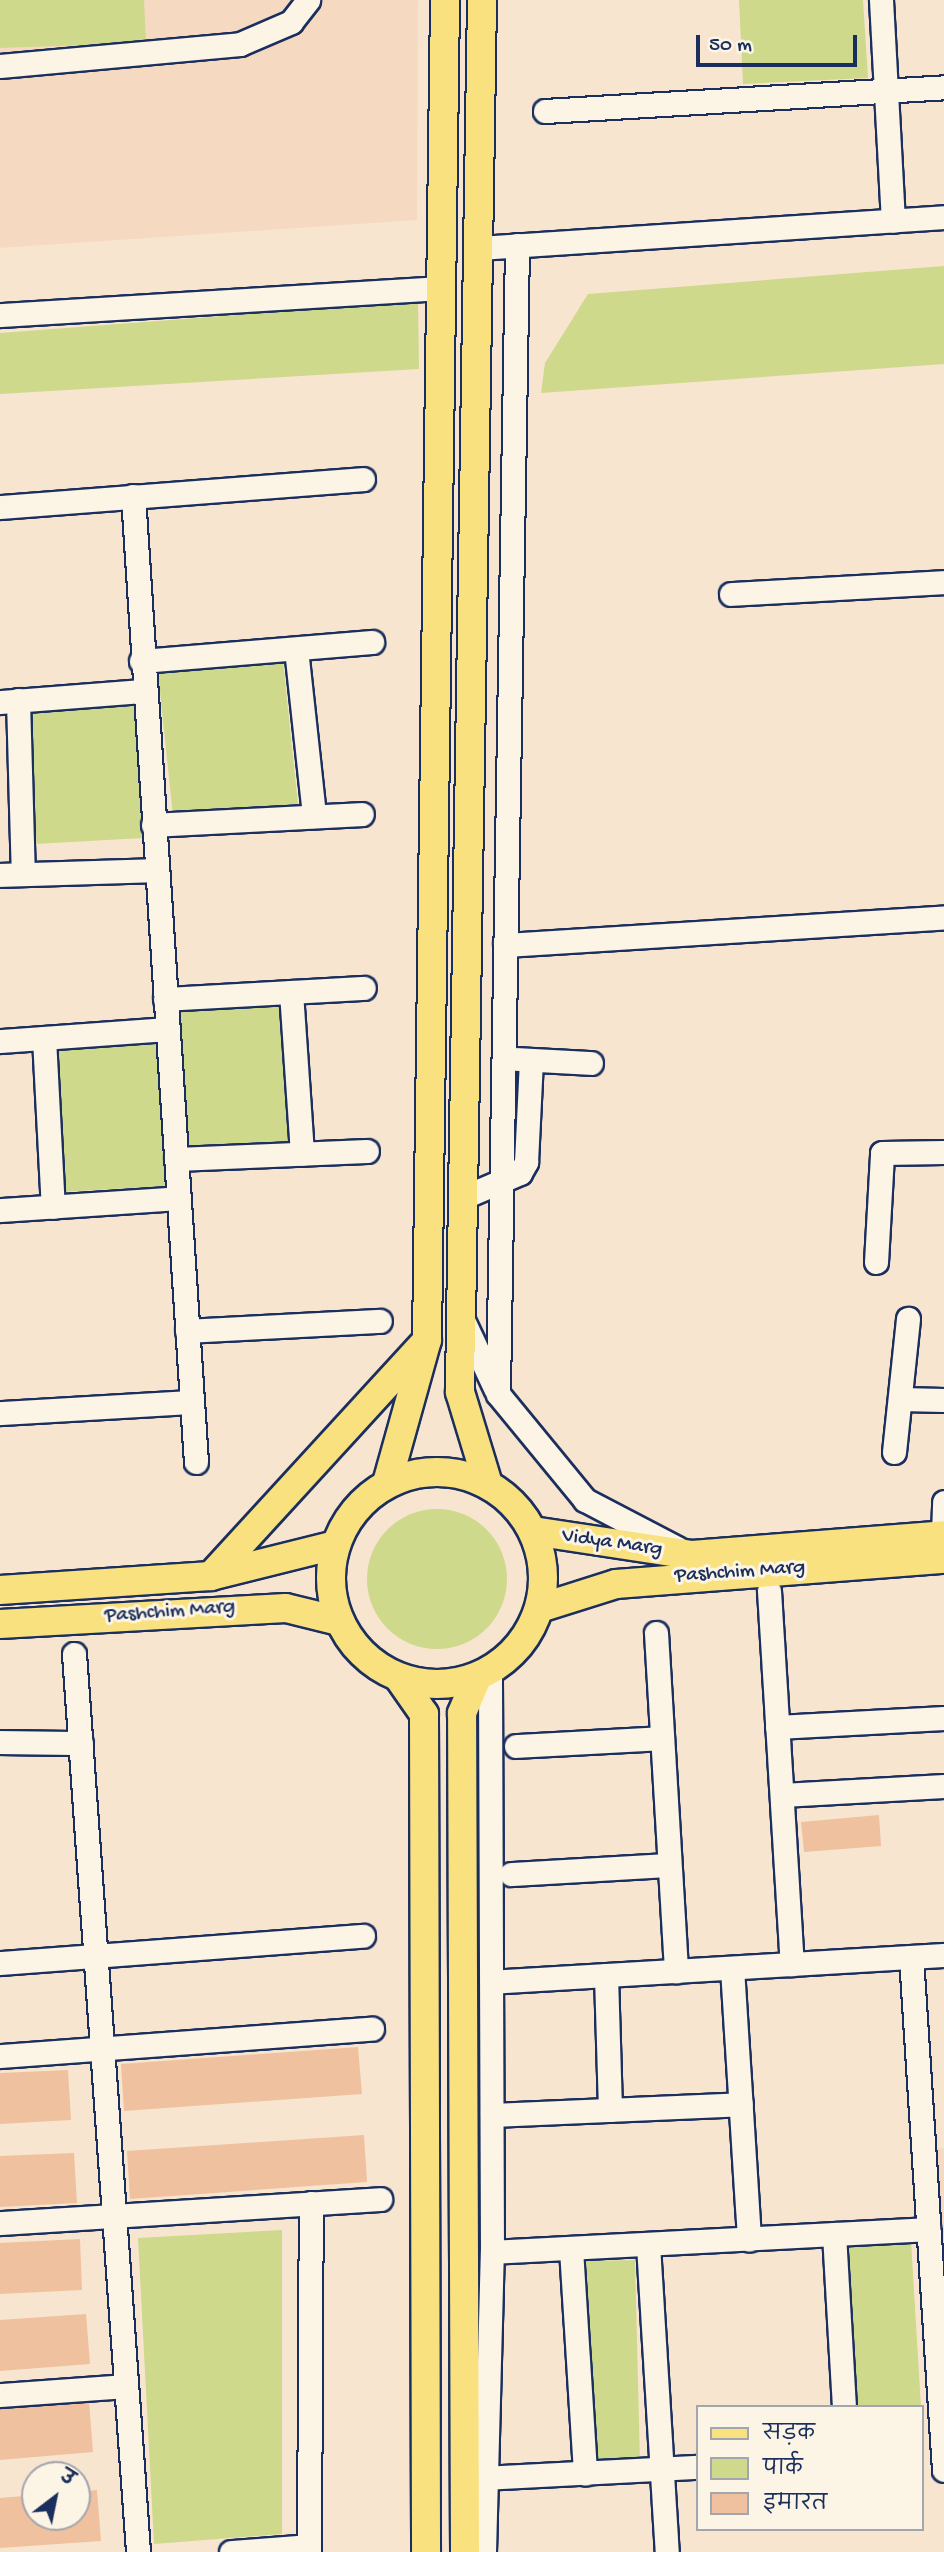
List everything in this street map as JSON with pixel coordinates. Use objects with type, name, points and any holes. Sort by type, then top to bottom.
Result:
[{"type":"main road","points":[[387,1483],[427,1340],[438,288],[445,0]]},
{"type":"main road","points":[[482,0],[460,1392],[488,1484]]},
{"type":"main road","points":[[211,1576],[427,1340]]},
{"type":"main road","name":"Vidya Marg","points":[[420,1472],[455,1473],[488,1484],[533,1531],[543,1569],[540,1608],[523,1643],[483,1674],[425,1684],[399,1678],[358,1649],[339,1621],[331,1583],[335,1545],[347,1520],[387,1483],[420,1472]]},
{"type":"main road","name":"Vidya Marg","points":[[533,1531],[692,1555]]},
{"type":"main road","name":"Pashchim Marg","points":[[692,1555],[944,1535]]},
{"type":"main road","name":"Pashchim Marg","points":[[0,1590],[211,1576],[335,1545]]},
{"type":"main road","name":"Pashchim Marg","points":[[540,1608],[615,1584],[944,1559]]},
{"type":"main road","name":"Pashchim Marg","points":[[0,1624],[286,1608],[339,1621]]},
{"type":"main road","points":[[465,2552],[462,1713],[483,1674]]},
{"type":"main road","points":[[399,1678],[424,1714],[426,2552]]},
{"type":"street","points":[[0,66],[240,44],[291,22],[308,0]]},
{"type":"street","points":[[881,0],[893,221]]},
{"type":"street","points":[[545,111],[944,87]]},
{"type":"street","points":[[479,248],[944,218]]},
{"type":"street","points":[[498,1394],[517,245]]},
{"type":"street","points":[[0,315],[438,288]]},
{"type":"street","points":[[0,507],[363,479]]},
{"type":"street","points":[[133,496],[141,662],[196,1462]]},
{"type":"street","points":[[731,594],[944,582]]},
{"type":"street","points":[[141,662],[372,642]]},
{"type":"street","points":[[296,649],[314,816]]},
{"type":"street","points":[[23,874],[9,701],[144,691]]},
{"type":"street","points":[[153,825],[362,814]]},
{"type":"street","points":[[0,875],[156,870]]},
{"type":"street","points":[[505,945],[944,918]]},
{"type":"street","points":[[165,999],[364,988]]},
{"type":"street","points":[[291,992],[302,1154]]},
{"type":"street","points":[[0,1041],[167,1029]]},
{"type":"street","points":[[44,1038],[53,1206]]},
{"type":"street","points":[[503,1058],[591,1063]]},
{"type":"street","points":[[464,1197],[520,1173],[526,1162],[531,1060]]},
{"type":"street","points":[[176,1159],[368,1151]]},
{"type":"street","points":[[876,1262],[882,1153],[944,1152]]},
{"type":"street","points":[[0,1210],[178,1198]]},
{"type":"street","points":[[462,1317],[498,1394],[585,1500],[692,1555]]},
{"type":"street","points":[[894,1452],[908,1319]]},
{"type":"street","points":[[187,1331],[380,1321]]},
{"type":"street","points":[[900,1399],[944,1400]]},
{"type":"street","points":[[0,1413],[192,1402]]},
{"type":"street","points":[[944,1502],[944,1535]]},
{"type":"street","points":[[769,1591],[792,1964]]},
{"type":"street","points":[[656,1633],[676,1971]]},
{"type":"street","points":[[74,1654],[138,2552]]},
{"type":"street","points":[[483,1674],[492,2115],[492,2252],[484,2552]]},
{"type":"street","points":[[777,1727],[944,1718]]},
{"type":"street","points":[[516,1746],[662,1738]]},
{"type":"street","points":[[0,1742],[80,1743]]},
{"type":"street","points":[[782,1795],[944,1786]]},
{"type":"street","points":[[512,1874],[669,1865]]},
{"type":"street","points":[[0,1963],[363,1936]]},
{"type":"street","points":[[504,1981],[944,1955]]},
{"type":"street","points":[[911,1957],[933,2140],[928,2229],[938,2458]]},
{"type":"street","points":[[732,1968],[749,2239]]},
{"type":"street","points":[[606,1975],[610,2110]]},
{"type":"street","points":[[0,2056],[372,2029]]},
{"type":"street","points":[[492,2115],[741,2104]]},
{"type":"street","points":[[0,2223],[380,2199]]},
{"type":"street","points":[[231,2552],[309,2549],[311,2203]]},
{"type":"street","points":[[492,2252],[928,2229]]},
{"type":"street","points":[[834,2234],[844,2405]]},
{"type":"street","points":[[648,2245],[667,2552]]},
{"type":"street","points":[[571,2249],[585,2473]]},
{"type":"street","points":[[0,2395],[126,2386]]},
{"type":"street","points":[[484,2479],[696,2467]]},
{"type":"shaded area","points":[[0,0],[418,0],[417,220],[0,248]]},
{"type":"shaded area","points":[[944,2148],[944,2346],[932,2149]]},
{"type":"green space","points":[[0,0],[144,0],[146,43],[0,48]]},
{"type":"green space","points":[[739,0],[863,0],[868,78],[743,84]]},
{"type":"green space","points":[[944,266],[944,364],[541,393],[545,363],[588,294]]},
{"type":"green space","points":[[418,301],[419,369],[0,394],[0,333]]},
{"type":"green space","points":[[283,661],[298,804],[173,816],[158,673]]},
{"type":"green space","points":[[134,701],[143,838],[35,844],[26,707]]},
{"type":"green space","points":[[286,1003],[295,1146],[183,1152],[174,1009]]},
{"type":"green space","points":[[158,1041],[167,1186],[60,1192],[52,1047]]},
{"type":"green space","points":[[437,1509],[464,1514],[487,1529],[502,1552],[507,1579],[502,1606],[487,1629],[464,1644],[437,1649],[410,1644],[387,1629],[372,1606],[367,1579],[372,1552],[387,1529],[410,1514]]},
{"type":"green space","points":[[282,2230],[282,2534],[154,2544],[138,2238]]},
{"type":"green space","points":[[911,2241],[921,2405],[855,2405],[844,2245]]},
{"type":"green space","points":[[635,2260],[640,2461],[591,2462],[586,2261]]},
{"type":"building","points":[[879,1815],[881,1846],[804,1852],[801,1822]]},
{"type":"building","points":[[358,2047],[362,2094],[124,2111],[121,2064]]},
{"type":"building","points":[[68,2070],[71,2120],[0,2124],[0,2073]]},
{"type":"building","points":[[364,2135],[367,2182],[130,2199],[127,2151]]},
{"type":"building","points":[[74,2153],[77,2203],[0,2207],[0,2156]]},
{"type":"building","points":[[80,2239],[82,2290],[0,2294],[0,2243]]},
{"type":"building","points":[[86,2314],[90,2364],[0,2371],[0,2320]]},
{"type":"building","points":[[89,2402],[93,2452],[0,2460],[0,2409]]},
{"type":"building","points":[[97,2490],[101,2541],[0,2548],[0,2498],[21,2496],[21,2531],[91,2531],[91,2491]]}]
